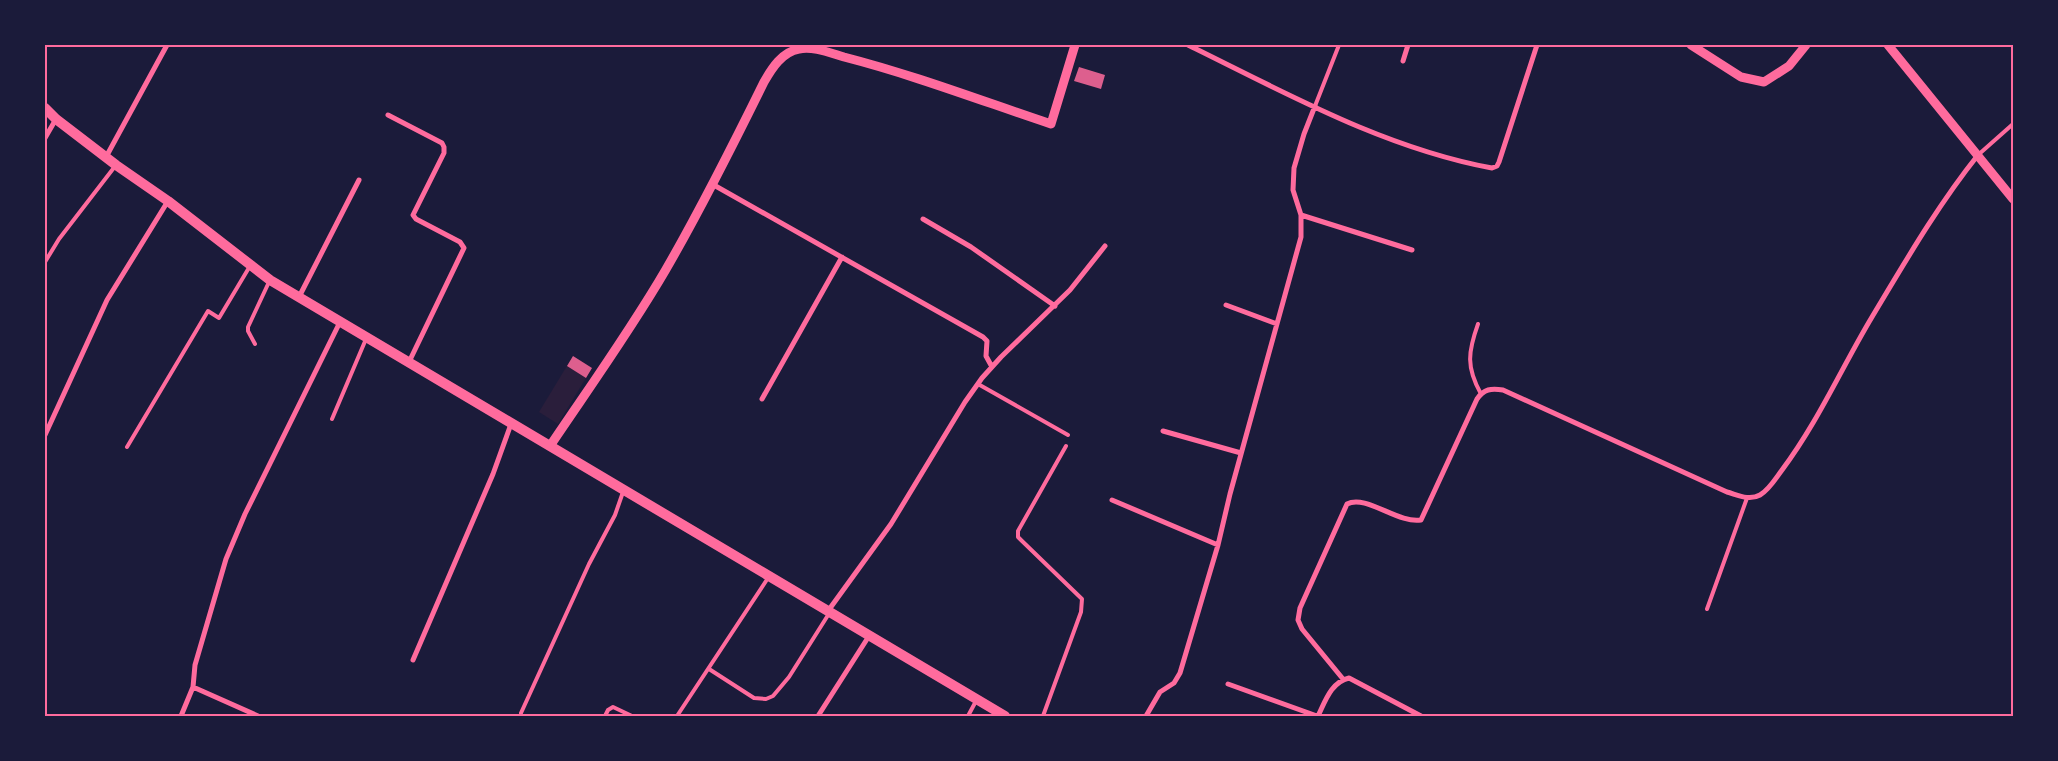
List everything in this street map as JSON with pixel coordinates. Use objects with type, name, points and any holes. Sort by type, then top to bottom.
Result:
[{"type":"main road","points":[[45,108],[56,119],[116,165],[168,201],[270,280],[1005,716]]},
{"type":"street","points":[[106,157],[167,45]]},
{"type":"street","points":[[550,446],[646,302],[680,245],[772,68],[784,56],[799,47],[854,59],[1051,124],[1075,45]]},
{"type":"street","points":[[1188,45],[1315,106],[1409,147],[1461,162],[1492,168],[1497,166],[1499,162],[1536,45]]},
{"type":"street","points":[[1403,61],[1408,45]]},
{"type":"street","points":[[1691,45],[1741,77],[1764,82],[1789,66],[1806,45]]},
{"type":"street","points":[[1888,45],[2013,199]]},
{"type":"street","points":[[1146,716],[1160,692],[1174,683],[1180,673],[1218,545],[1241,453],[1301,237],[1302,215],[1293,190],[1294,168],[1315,106]]},
{"type":"street","points":[[388,115],[442,143],[444,153],[413,215],[416,219],[460,242],[464,248],[409,362]]},
{"type":"street","points":[[45,138],[56,119]]},
{"type":"street","points":[[1343,679],[1302,629],[1298,620],[1300,608],[1347,504],[1352,502],[1364,503],[1405,519],[1421,520],[1481,394],[1493,388],[1503,390],[1727,492],[1747,498],[1759,496],[1768,488],[1792,456],[1872,318],[1946,198],[1978,156]]},
{"type":"street","points":[[300,297],[359,180]]},
{"type":"street","points":[[712,184],[983,337],[987,341],[986,356],[992,367]]},
{"type":"street","points":[[45,435],[107,300],[168,201]]},
{"type":"street","points":[[1302,215],[1412,250]]},
{"type":"street","points":[[923,218],[971,247],[1055,306]]},
{"type":"street","points":[[829,611],[891,524],[978,384],[992,367],[1070,290],[1105,246]]},
{"type":"street","points":[[762,399],[842,256]]},
{"type":"street","points":[[1226,305],[1277,324]]},
{"type":"street","points":[[181,716],[193,687],[195,665],[230,550],[245,514],[340,322]]},
{"type":"street","points":[[413,660],[493,474],[511,423]]},
{"type":"street","points":[[1163,432],[1241,453]]},
{"type":"street","points":[[1112,500],[1218,545]]},
{"type":"street","points":[[818,716],[869,635]]},
{"type":"street","points":[[1228,684],[1317,716],[1333,687],[1343,679],[1349,678],[1421,716]]},
{"type":"street","points":[[193,687],[258,716]]},
{"type":"lane","points":[[1315,106],[1339,45]]},
{"type":"lane","points":[[1978,156],[2013,124]]},
{"type":"lane","points":[[45,262],[59,239],[116,165]]},
{"type":"lane","points":[[127,447],[208,311],[219,318],[250,266]]},
{"type":"lane","points":[[255,344],[248,331],[248,327],[270,280]]},
{"type":"lane","points":[[1478,324],[1469,352],[1474,381],[1481,394]]},
{"type":"lane","points":[[332,419],[367,337]]},
{"type":"lane","points":[[978,384],[1068,435]]},
{"type":"lane","points":[[1043,716],[1081,612],[1082,599],[1022,541],[1018,531],[1066,446]]},
{"type":"lane","points":[[521,713],[589,564],[615,514],[624,490]]},
{"type":"lane","points":[[1707,609],[1747,498]]},
{"type":"lane","points":[[677,716],[770,576]]},
{"type":"lane","points":[[709,669],[754,698],[766,699],[773,696],[789,677],[829,611]]},
{"type":"lane","points":[[968,716],[978,700]]},
{"type":"lane","points":[[605,716],[608,710],[613,707],[632,716]]},
{"type":"shaded area","points":[[573,356],[592,368],[558,424],[539,412]]},
{"type":"building","points":[[1079,67],[1105,75],[1101,89],[1074,81]]},
{"type":"building","points":[[573,356],[592,368],[586,378],[567,366]]}]
